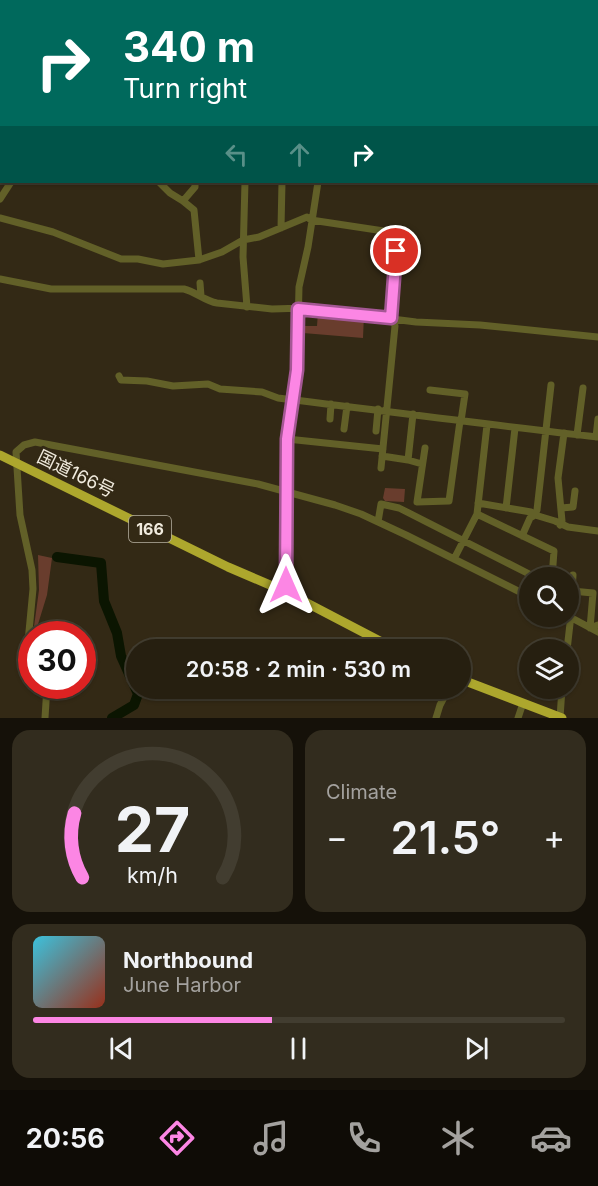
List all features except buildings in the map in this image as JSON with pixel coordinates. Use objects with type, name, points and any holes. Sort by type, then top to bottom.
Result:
[{"type":"highway","name":"国道166号","points":[[2,457],[228,567],[284,591],[376,639]]},
{"type":"highway","points":[[471,683],[560,718]]},
{"type":"street","points":[[0,199],[10,183]]},
{"type":"street","points":[[160,183],[194,210],[199,260]]},
{"type":"street","points":[[183,201],[195,187],[195,183]]},
{"type":"street","points":[[245,183],[243,240],[247,307]]},
{"type":"street","points":[[281,228],[282,183]]},
{"type":"street","points":[[284,591],[286,585],[287,439],[299,336],[299,287],[318,183]]},
{"type":"street","points":[[0,218],[53,232],[121,259],[138,259],[163,264],[199,260],[222,252],[243,240],[259,237],[307,218],[397,233],[392,318],[395,326],[381,468]]},
{"type":"street","points":[[0,279],[51,289],[175,288],[193,291],[210,302],[247,307],[272,309],[290,307],[598,337]]},
{"type":"street","points":[[200,283],[201,296]]},
{"type":"street","points":[[119,376],[121,380],[147,381],[173,386],[208,384],[220,389],[262,392],[278,398],[597,437],[598,419]]},
{"type":"street","points":[[535,515],[551,385]]},
{"type":"street","points":[[577,435],[583,388]]},
{"type":"street","points":[[425,448],[417,502],[450,501],[465,394],[430,390]]},
{"type":"street","points":[[330,419],[331,404]]},
{"type":"street","points":[[344,429],[347,406]]},
{"type":"street","points":[[376,431],[378,409]]},
{"type":"street","points":[[408,460],[413,414]]},
{"type":"street","points":[[454,559],[477,514],[487,425]]},
{"type":"street","points":[[506,508],[515,428]]},
{"type":"street","points":[[560,525],[558,478],[564,433]]},
{"type":"street","points":[[287,439],[382,453],[423,464]]},
{"type":"street","points":[[29,621],[33,589],[32,570],[20,515],[16,452],[30,443],[42,443],[236,480],[334,505],[378,522],[519,592]]},
{"type":"street","points":[[561,508],[573,507],[574,491]]},
{"type":"street","points":[[478,503],[531,512],[560,525],[598,531]]},
{"type":"street","points":[[378,522],[381,504],[399,508],[519,569]]},
{"type":"street","points":[[477,514],[554,551],[553,567]]},
{"type":"street","points":[[522,536],[530,518],[535,515]]},
{"type":"street","points":[[579,592],[596,593],[590,628]]},
{"type":"street","points":[[579,622],[598,632]]},
{"type":"street","points":[[590,628],[598,625]]},
{"type":"street","points":[[45,718],[46,699]]},
{"type":"street","points":[[436,718],[443,699]]},
{"type":"street","points":[[560,718],[561,699]]},
{"type":"street","points":[[518,718],[523,703]]},
{"type":"shaded area","points":[[318,312],[364,315],[363,338],[303,333],[303,326],[317,326]]},
{"type":"shaded area","points":[[385,488],[405,489],[404,502],[385,501],[383,498]]},
{"type":"shaded area","points":[[38,555],[52,558],[47,595],[39,621],[35,621],[39,590]]},
{"type":"waterway","points":[[57,557],[101,563],[104,601],[117,633],[121,656],[138,694],[134,705],[112,718]]},
{"type":"route","points":[[286,585],[287,439],[297,370],[300,313],[298,309],[391,318],[396,251]]}]
